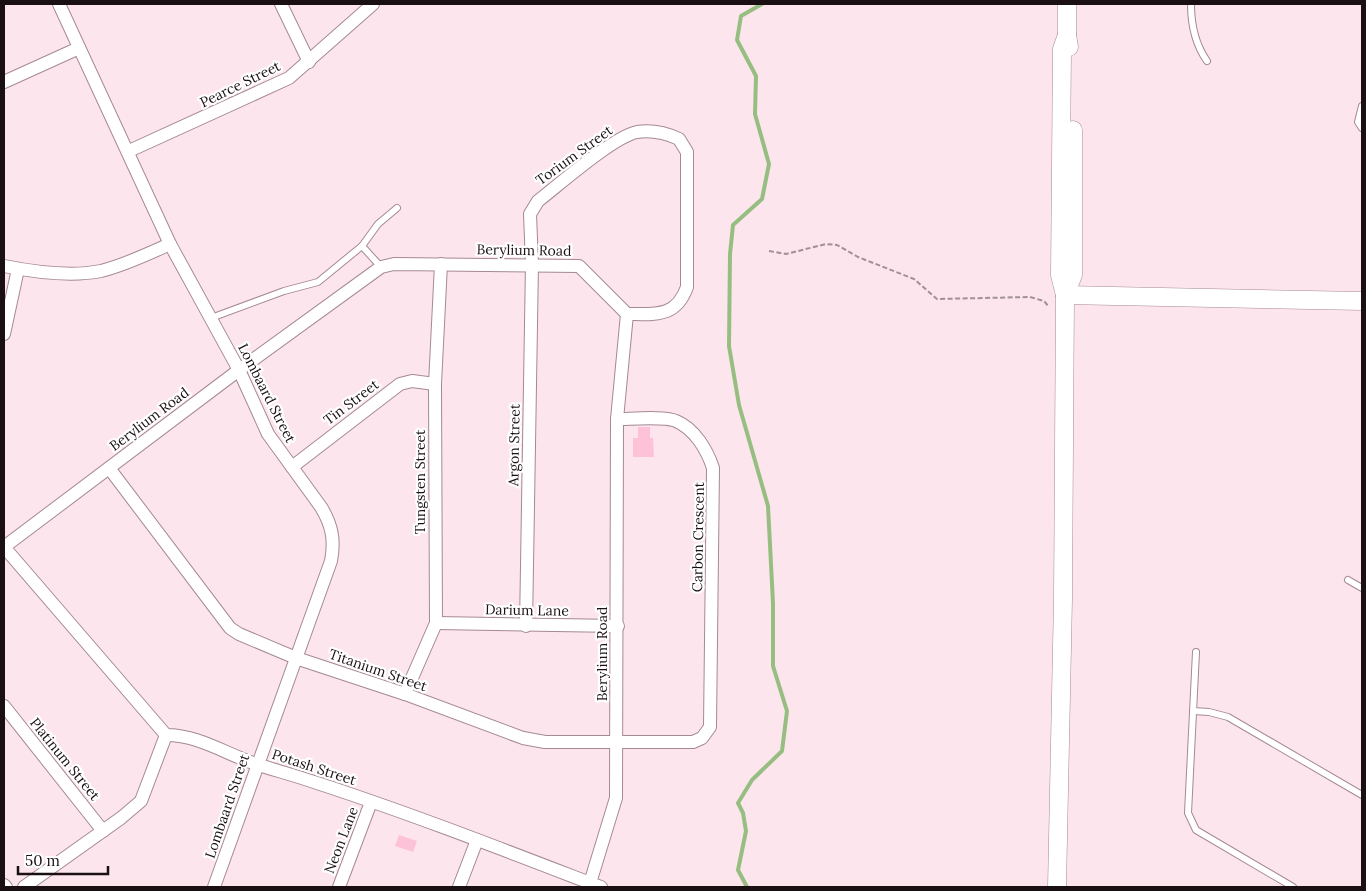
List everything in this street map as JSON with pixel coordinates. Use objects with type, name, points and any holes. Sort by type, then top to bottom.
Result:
[{"type":"street","name":"Lombaard Street","points":[[59,4],[170,244],[239,370],[275,447],[321,507],[328,518],[334,538],[331,561],[214,887]]},
{"type":"street","points":[[281,4],[309,62]]},
{"type":"street","name":"Pearce Street","points":[[128,151],[269,89],[289,78],[373,4]]},
{"type":"street","points":[[1057,887],[1063,599],[1064,324],[1065,295],[1073,275],[1073,104],[1067,35],[1067,4]]},
{"type":"street","points":[[4,82],[79,48]]},
{"type":"street","name":"Torium Street","points":[[532,264],[530,214],[534,204],[626,136],[647,131],[671,135],[684,144],[687,152],[687,287],[682,300],[675,307],[658,314],[627,314]]},
{"type":"street","points":[[4,266],[18,269],[69,272],[101,271],[127,263],[170,244]]},
{"type":"street","name":"Berylium Road","points":[[4,547],[239,370],[381,268],[394,264],[579,266],[627,314],[618,419],[616,798],[593,886]]},
{"type":"street","name":"Tungsten Street","points":[[405,694],[436,623],[435,384],[441,264]]},
{"type":"street","name":"Argon Street","points":[[526,626],[532,264]]},
{"type":"street","points":[[4,334],[18,269]]},
{"type":"street","points":[[1065,295],[1362,301]]},
{"type":"street","name":"Tin Street","points":[[292,467],[400,384],[412,381],[435,384]]},
{"type":"street","name":"Carbon Crescent","points":[[618,419],[675,420],[697,438],[708,451],[713,468],[710,727]]},
{"type":"street","name":"Titanium Street","points":[[109,468],[230,628],[239,634],[296,658],[405,694],[533,741],[693,742],[702,738],[710,727]]},
{"type":"street","points":[[4,547],[166,735],[140,801],[103,831],[24,887]]},
{"type":"street","name":"Darium Lane","points":[[436,623],[526,626],[618,626]]},
{"type":"street","name":"Platinum Street","points":[[4,706],[103,831]]},
{"type":"street","name":"Potash Street","points":[[166,735],[177,735],[204,742],[257,764],[318,783],[477,840],[593,886]]},
{"type":"street","name":"Neon Lane","points":[[339,887],[371,802]]},
{"type":"street","points":[[459,887],[477,840]]},
{"type":"lane","points":[[1191,4],[1195,36],[1199,49],[1208,61]]},
{"type":"lane","points":[[1362,106],[1358,122],[1362,128]]},
{"type":"lane","points":[[211,318],[284,291],[318,282],[362,246],[378,224],[397,208]]},
{"type":"lane","points":[[362,246],[381,268]]},
{"type":"lane","points":[[1348,580],[1362,588]]},
{"type":"lane","points":[[1196,652],[1188,813],[1190,822],[1196,830],[1293,887]]},
{"type":"lane","points":[[1194,711],[1228,716],[1362,795]]},
{"type":"path","points":[[769,251],[786,254],[826,244],[837,245],[858,257],[914,280],[938,299],[1038,298],[1044,301],[1064,324]]},
{"type":"building","points":[[638,427],[650,427],[650,438],[653,438],[654,457],[633,457],[633,438],[638,438]]},
{"type":"building","points":[[399,835],[417,841],[413,852],[395,846]]},
{"type":"waterway","points":[[747,887],[738,870],[746,831],[743,813],[738,803],[752,780],[782,751],[787,711],[773,666],[773,603],[768,506],[739,405],[729,346],[730,254],[733,225],[762,199],[769,164],[755,114],[756,76],[737,40],[741,16],[762,4]]}]
